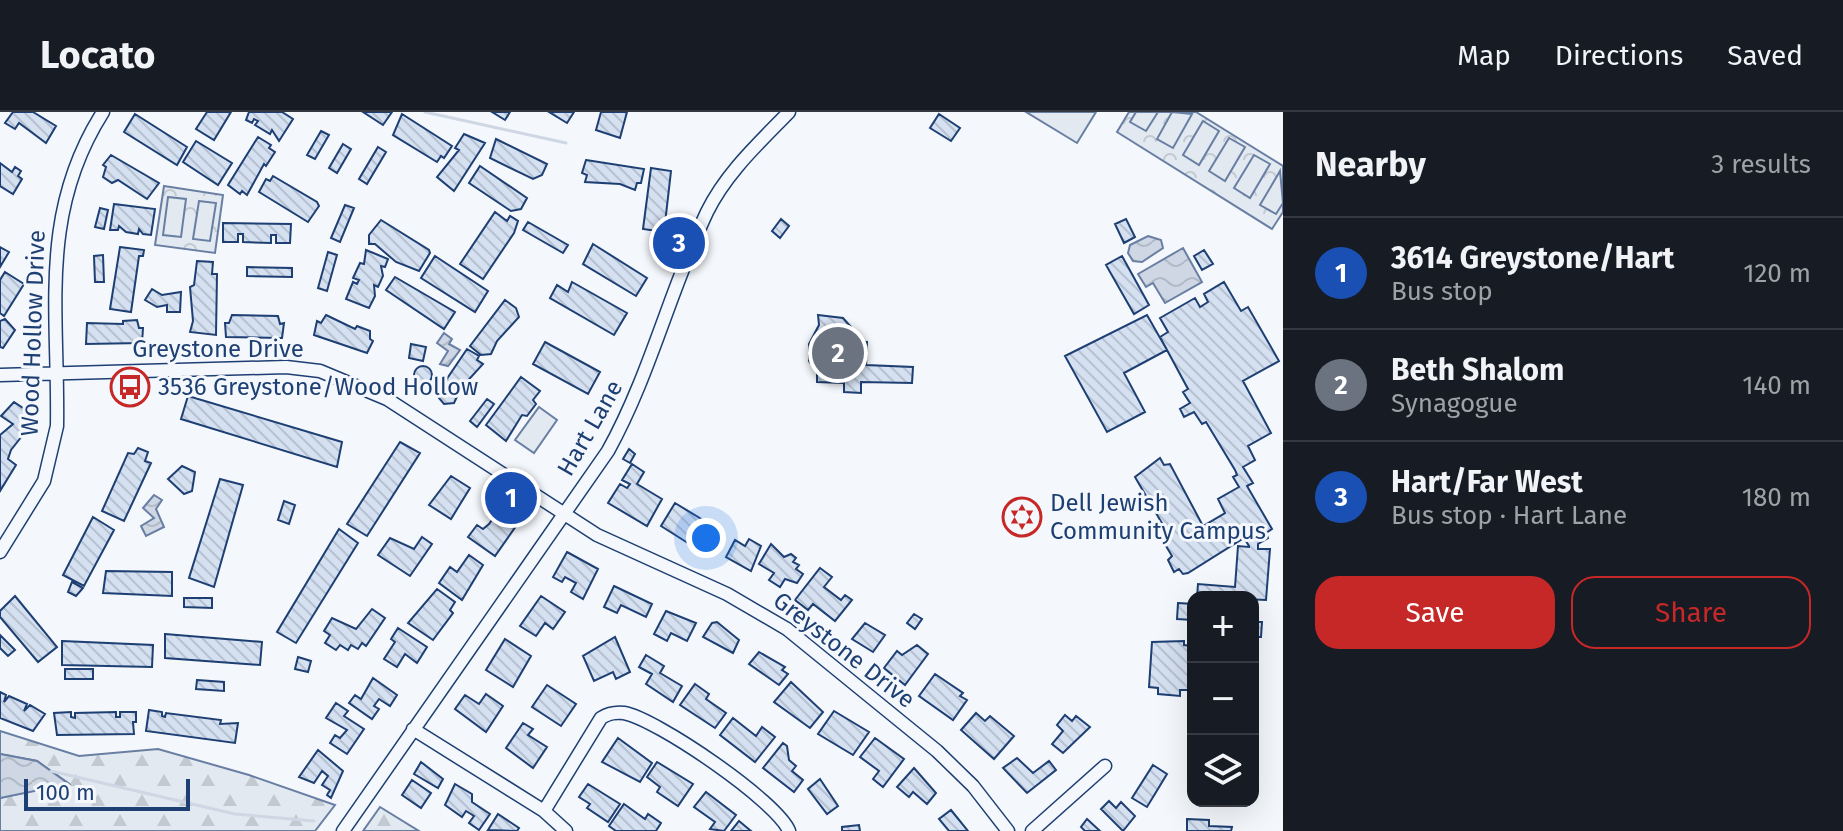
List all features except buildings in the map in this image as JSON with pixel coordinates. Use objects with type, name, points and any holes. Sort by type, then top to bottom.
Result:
[{"type":"street","name":"Wood Hollow Drive","points":[[0,552],[44,481],[57,426],[57,231],[74,166],[103,112]]},
{"type":"street","name":"Hart Lane","points":[[343,831],[608,451],[627,418],[708,210],[735,169],[789,112]]},
{"type":"street","name":"Greystone Drive","points":[[0,375],[254,365],[320,371],[387,399],[597,535],[727,594],[787,629],[937,751],[973,786],[1008,831]]},
{"type":"street","points":[[544,811],[601,718],[611,713],[626,714],[678,738],[746,787],[786,822],[789,831]]},
{"type":"street","points":[[413,729],[544,811],[566,831]]},
{"type":"street","points":[[1032,831],[1105,766]]},
{"type":"green space","points":[[1026,112],[1096,112],[1077,143]]},
{"type":"green space","points":[[1129,112],[1196,112],[1283,166],[1283,212],[1272,229],[1117,132]]},
{"type":"green space","points":[[1136,112],[1158,112],[1146,131],[1130,122]]},
{"type":"green space","points":[[1172,112],[1192,114],[1173,148],[1157,139]]},
{"type":"green space","points":[[1203,121],[1219,131],[1199,165],[1183,155]]},
{"type":"green space","points":[[1229,138],[1245,147],[1225,181],[1209,171]]},
{"type":"green space","points":[[1254,155],[1270,164],[1250,198],[1234,188]]},
{"type":"green space","points":[[1280,171],[1283,203],[1276,214],[1260,205]]},
{"type":"green space","points":[[164,186],[223,195],[215,253],[155,245]]},
{"type":"green space","points":[[168,197],[186,199],[181,237],[163,235]]},
{"type":"green space","points":[[199,201],[216,203],[210,241],[193,239]]},
{"type":"green space","points":[[539,407],[557,420],[534,453],[515,440]]},
{"type":"green space","points":[[0,731],[79,756],[158,749],[249,775],[335,805],[315,831],[0,831],[0,798],[68,783],[37,761],[0,754]]},
{"type":"green space","points":[[380,807],[419,831],[363,831]]},
{"type":"water","points":[[1148,236],[1161,240],[1163,248],[1142,262],[1133,261],[1128,253],[1130,245]]},
{"type":"water","points":[[1183,248],[1202,282],[1165,303],[1153,283],[1146,287],[1138,274]]},
{"type":"water","points":[[444,333],[452,339],[449,344],[460,350],[448,366],[440,364],[448,351],[437,343]]},
{"type":"water","points":[[154,495],[162,500],[156,509],[164,527],[146,536],[141,526],[154,518],[143,508]]},
{"type":"water","points":[[0,754],[37,761],[69,784],[0,798]]},
{"type":"waterway","points":[[425,112],[566,143]]},
{"type":"waterway","points":[[51,771],[235,814],[314,821]]},
{"type":"place","name":"Hart/Far West","points":[[679,243]]},
{"type":"place","name":"Beth Shalom","points":[[838,353]]},
{"type":"place","name":"3536 Greystone/Wood Hollow","points":[[130,387]]},
{"type":"place","name":"3614 Greystone/Hart","points":[[511,498]]},
{"type":"place","name":"Dell Jewish Community Campus","points":[[1022,517]]}]
